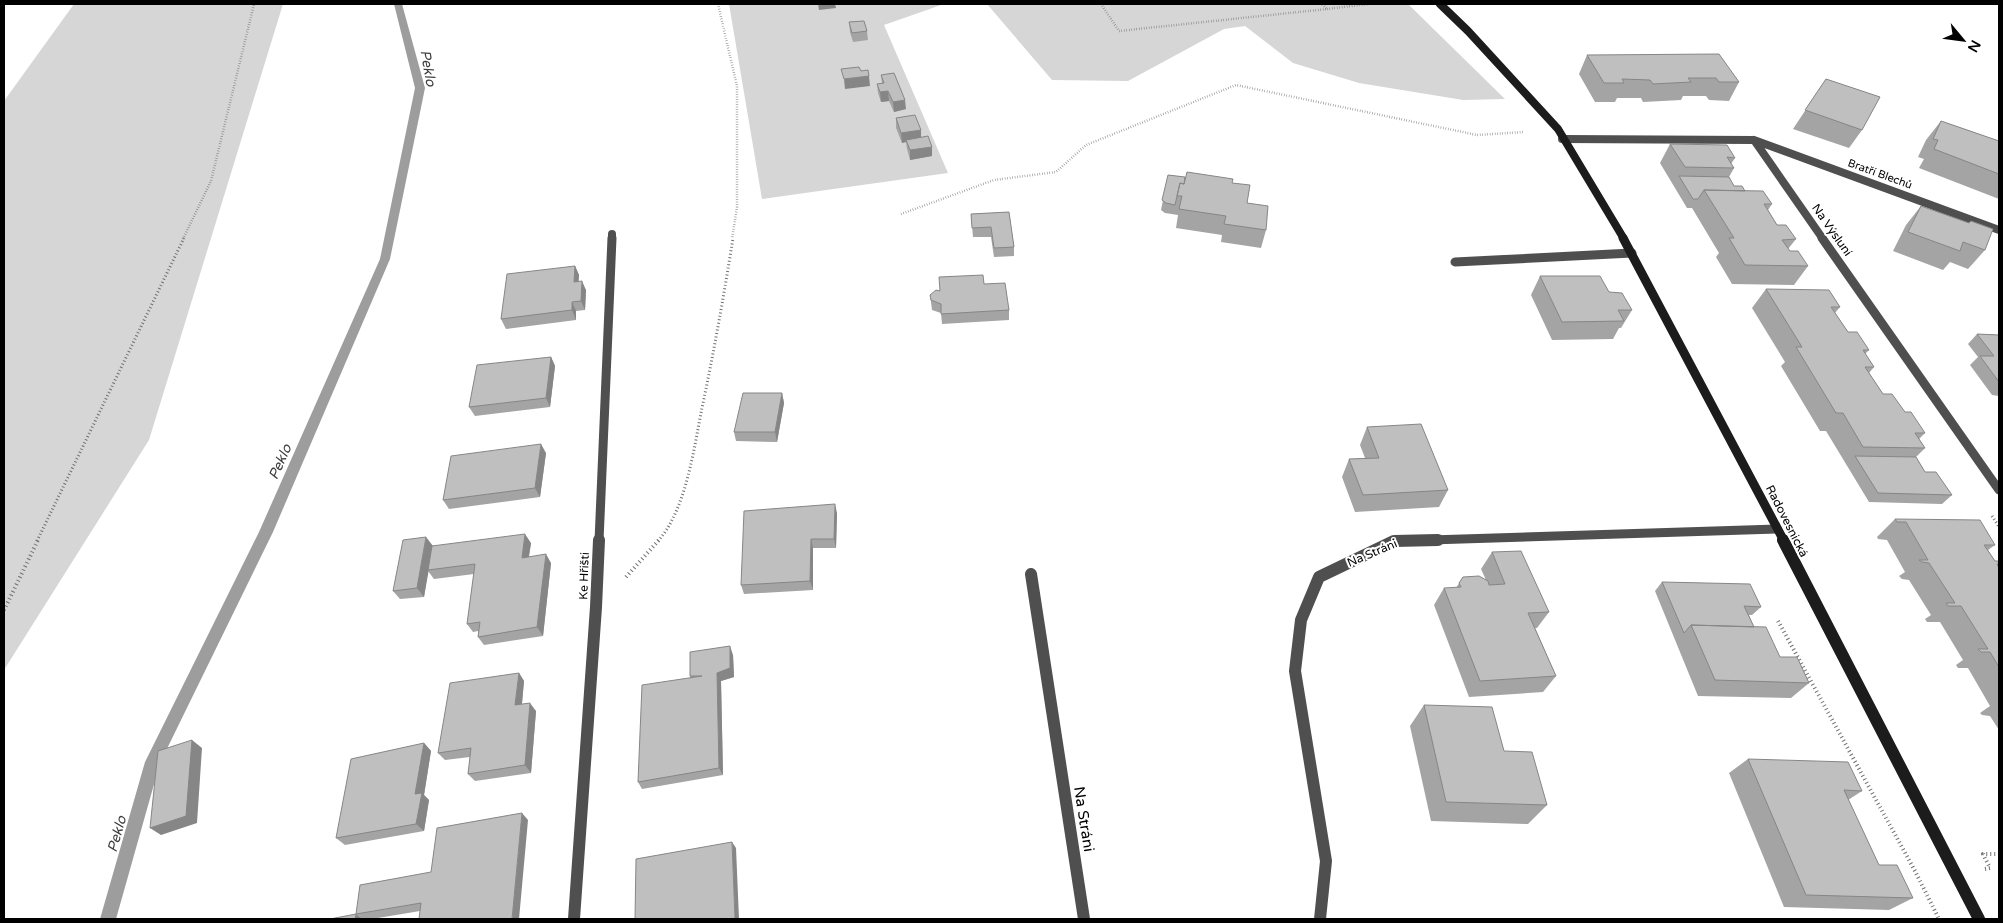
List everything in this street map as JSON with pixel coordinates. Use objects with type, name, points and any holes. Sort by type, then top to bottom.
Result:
[{"type":"street","name":"Radovesnická","points":[[1440,4],[1468,31],[1560,134],[1632,253],[1979,919]]},
{"type":"street","points":[[1560,134],[1754,140]]},
{"type":"street","name":"Bratří Blechů","points":[[1754,140],[1999,230]]},
{"type":"street","name":"Na Výsluní","points":[[1754,140],[1999,490]]},
{"type":"street","name":"Ke Hřišti","points":[[574,919],[596,607],[612,234]]},
{"type":"street","points":[[1455,262],[1632,253]]},
{"type":"street","name":"Na Stráni","points":[[1320,919],[1326,861],[1294,671],[1301,620],[1319,577],[1394,541],[1777,529]]},
{"type":"street","name":"Na Stráni","points":[[1031,574],[1084,919]]},
{"type":"path","points":[[4,610],[211,181],[254,4]]},
{"type":"path","points":[[596,607],[636,566],[665,532],[686,485],[721,315],[736,207],[737,86],[718,4]]},
{"type":"path","points":[[1101,4],[1118,31],[1368,4]]},
{"type":"path","points":[[1322,4],[1327,9]]},
{"type":"path","points":[[901,214],[994,180],[1056,172],[1086,145],[1236,85],[1477,135],[1560,134]]},
{"type":"path","points":[[1778,621],[1915,871],[1939,919]]},
{"type":"shaded area","points":[[74,4],[283,4],[149,440],[4,670],[4,101]]},
{"type":"shaded area","points":[[729,4],[944,4],[884,25],[948,173],[762,199]]},
{"type":"shaded area","points":[[987,4],[1408,4],[1505,99],[1463,100],[1359,83],[1293,63],[1245,26],[1224,29],[1128,81],[1052,80]]},
{"type":"building","points":[[864,21],[867,31],[852,33],[849,22]]},
{"type":"building","points":[[1719,54],[1739,82],[1719,82],[1716,78],[1688,78],[1691,82],[1653,84],[1650,80],[1622,79],[1624,83],[1604,83],[1587,55]]},
{"type":"building","points":[[859,67],[861,71],[868,70],[869,76],[844,79],[841,69]]},
{"type":"building","points":[[894,73],[905,100],[893,102],[888,91],[880,92],[877,84],[884,83],[881,75]]},
{"type":"building","points":[[1826,79],[1880,97],[1862,130],[1805,110]]},
{"type":"building","points":[[915,115],[921,130],[901,133],[896,118]]},
{"type":"building","points":[[1941,121],[1999,141],[1999,174],[1934,149],[1938,140],[1933,139]]},
{"type":"building","points":[[928,136],[932,147],[910,150],[906,140]]},
{"type":"building","points":[[1670,144],[1727,145],[1735,158],[1727,157],[1734,168],[1685,167]]},
{"type":"building","points":[[1187,172],[1233,179],[1232,183],[1250,185],[1247,203],[1268,206],[1266,230],[1224,224],[1226,216],[1179,209],[1182,196],[1177,196],[1180,183],[1184,184]]},
{"type":"building","points":[[1168,175],[1185,177],[1184,184],[1180,183],[1175,205],[1162,200]]},
{"type":"building","points":[[1679,176],[1729,177],[1734,186],[1742,186],[1745,191],[1704,190],[1698,199],[1693,199]]},
{"type":"building","points":[[1704,190],[1763,191],[1772,204],[1764,204],[1777,225],[1786,225],[1796,239],[1782,240],[1790,251],[1798,251],[1808,266],[1745,265],[1729,238],[1734,238]]},
{"type":"building","points":[[1921,206],[1969,223],[1971,221],[1993,229],[1985,250],[1963,242],[1960,251],[1908,232]]},
{"type":"building","points":[[1009,212],[1014,247],[994,248],[991,227],[972,228],[971,214]]},
{"type":"building","points":[[575,266],[574,282],[582,281],[581,301],[572,302],[572,310],[501,319],[507,274]]},
{"type":"building","points":[[983,275],[984,284],[1005,283],[1009,310],[941,314],[941,304],[931,300],[930,295],[936,290],[940,291],[939,277]]},
{"type":"building","points":[[1540,276],[1600,276],[1609,292],[1622,293],[1632,310],[1618,310],[1624,321],[1562,322]]},
{"type":"building","points":[[1766,289],[1829,290],[1840,307],[1831,307],[1848,332],[1857,332],[1869,350],[1863,350],[1874,367],[1865,367],[1883,394],[1892,394],[1905,412],[1911,412],[1925,433],[1915,433],[1925,448],[1863,447],[1843,413],[1836,413],[1796,347],[1802,347]]},
{"type":"building","points":[[1977,334],[1999,335],[1999,382],[1980,356],[1994,356]]},
{"type":"building","points":[[551,357],[546,398],[469,407],[477,365]]},
{"type":"building","points":[[743,393],[782,393],[775,432],[734,432]]},
{"type":"building","points":[[1421,424],[1448,490],[1363,495],[1349,459],[1379,458],[1367,427]]},
{"type":"building","points":[[541,444],[535,488],[443,500],[451,456]]},
{"type":"building","points":[[1855,456],[1916,457],[1925,472],[1936,472],[1952,495],[1878,493]]},
{"type":"building","points":[[835,504],[834,539],[811,539],[810,581],[741,585],[744,511]]},
{"type":"building","points":[[1895,519],[1980,520],[1995,545],[1984,545],[1995,561],[1999,561],[1999,564],[1997,564],[1999,568],[1999,667],[1990,652],[1981,652],[1978,649],[1988,649],[1961,606],[1948,606],[1946,603],[1955,603],[1929,563],[1919,560],[1928,560],[1906,522],[1897,522]]},
{"type":"building","points":[[525,534],[522,558],[546,554],[537,627],[478,637],[480,622],[467,624],[475,564],[428,570],[432,546]]},
{"type":"building","points":[[426,537],[417,588],[393,591],[403,540]]},
{"type":"building","points":[[1521,551],[1549,612],[1528,613],[1556,676],[1480,681],[1444,588],[1461,587],[1459,583],[1463,577],[1479,576],[1488,581],[1489,585],[1505,584],[1492,552]]},
{"type":"building","points":[[1662,582],[1750,584],[1761,607],[1744,606],[1754,627],[1691,625],[1684,633]]},
{"type":"building","points":[[1691,625],[1766,627],[1780,657],[1797,657],[1809,683],[1715,680]]},
{"type":"building","points":[[730,646],[730,668],[717,673],[719,768],[638,782],[642,685],[702,676],[690,676],[690,652]]},
{"type":"building","points":[[519,673],[515,705],[530,703],[525,765],[468,774],[471,748],[438,753],[450,683]]},
{"type":"building","points":[[1424,705],[1492,707],[1504,751],[1532,752],[1547,805],[1446,802]]},
{"type":"building","points":[[192,740],[186,816],[150,828],[158,751]]},
{"type":"building","points":[[424,743],[415,794],[422,793],[416,824],[336,838],[351,759]]},
{"type":"building","points":[[1748,759],[1848,762],[1862,791],[1844,790],[1879,865],[1897,865],[1913,898],[1806,895]]},
{"type":"building","points":[[522,813],[512,919],[419,919],[421,903],[356,914],[360,885],[431,872],[437,828]]},
{"type":"building","points":[[732,842],[735,919],[635,919],[636,859]]},
{"type":"building","points":[[356,914],[355,919],[330,919]]},
{"type":"waterway","name":"Peklo","points":[[108,919],[153,762],[266,532],[385,259],[420,88],[398,4]]}]
